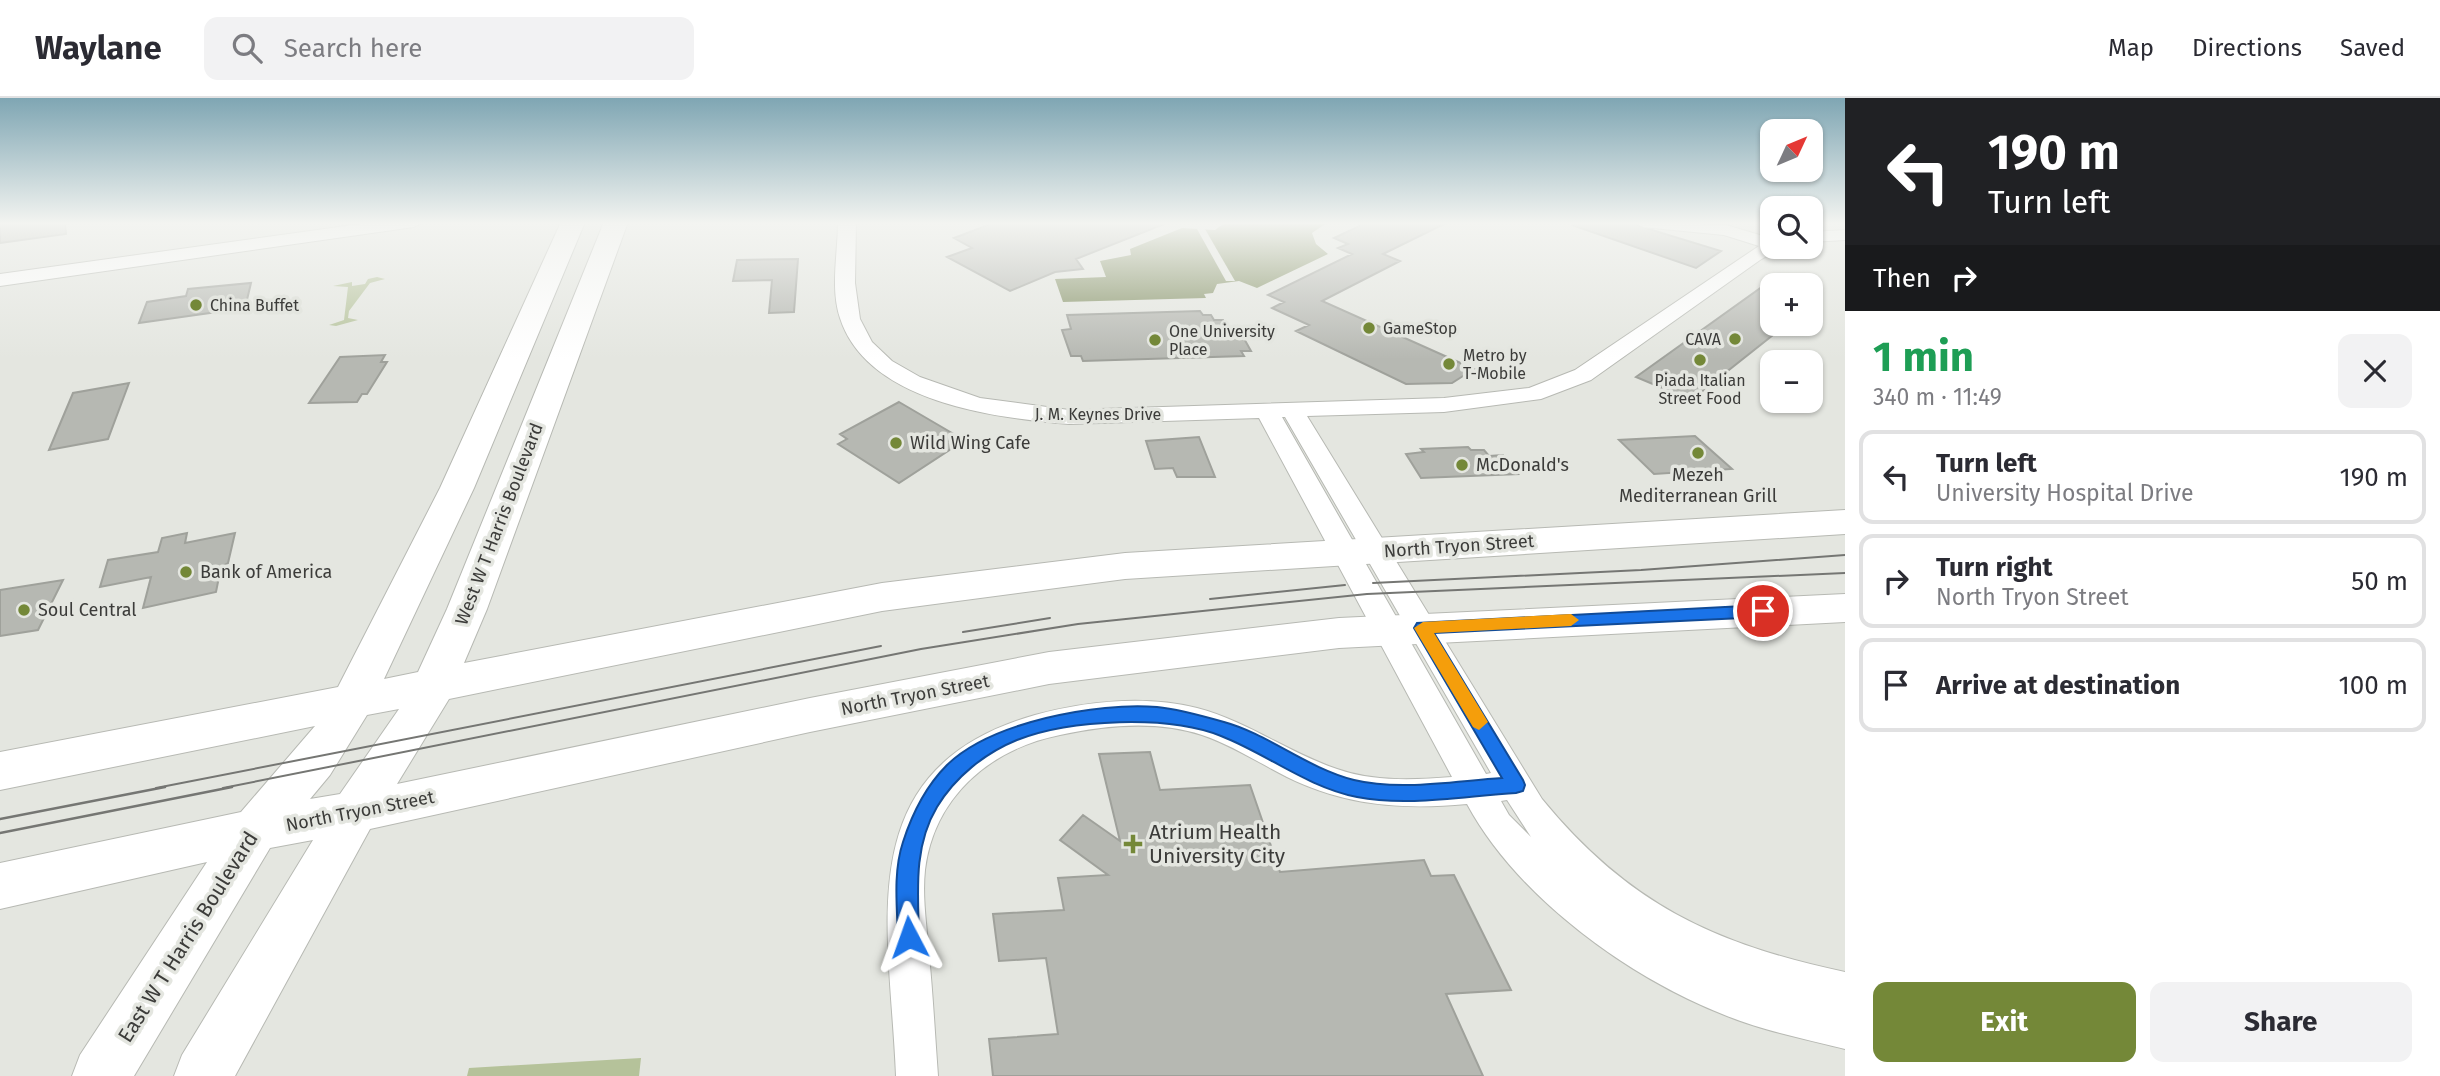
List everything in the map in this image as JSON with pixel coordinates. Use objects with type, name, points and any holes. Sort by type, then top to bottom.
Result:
[{"type":"main road","points":[[353,700],[457,488],[553,268]]},
{"type":"main road","name":"West W T Harris Boulevard","points":[[355,812],[411,729],[434,685],[467,610],[598,268]]},
{"type":"main road","name":"North Tryon Street","points":[[0,771],[913,592],[1125,566],[1845,522]]},
{"type":"main road","name":"North Tryon Street","points":[[0,886],[255,830],[355,812],[810,715],[1049,668],[1339,633],[1845,608]]},
{"type":"main road","name":"East W T Harris Boulevard","points":[[101,1076],[255,830],[330,742],[353,700]]},
{"type":"main road","points":[[203,1076],[355,812]]},
{"type":"street","points":[[0,280],[88,268]]},
{"type":"street","name":"J. M. Keynes Drive","points":[[847,268],[847,309],[851,323],[863,344],[881,361],[919,384],[976,405],[1047,416],[1471,404],[1551,389],[1583,375],[1736,268]]},
{"type":"street","points":[[1280,410],[1405,629],[1474,788],[1497,827],[1578,908],[1641,953],[1703,988],[1845,1029]]},
{"type":"street","points":[[1362,552],[1405,629],[1555,842],[1587,874],[1642,915],[1695,945],[1755,972],[1845,992]]},
{"type":"street","points":[[917,1076],[906,894],[912,844],[920,821],[940,786],[965,761],[997,741],[1026,729],[1087,718],[1157,714],[1225,729],[1314,775],[1356,789],[1390,792],[1516,785]]},
{"type":"shaded area","points":[[1102,268],[1300,268],[1257,288],[1239,281],[1217,284],[1213,293],[1204,294],[1206,298],[1063,302],[1055,279],[1106,277]]},
{"type":"shaded area","points":[[368,279],[385,279],[370,283],[349,311],[348,318],[358,320],[336,326],[329,325],[344,320],[348,287],[333,286],[352,282],[352,286],[365,284]]},
{"type":"shaded area","points":[[641,1058],[639,1076],[467,1076],[469,1068]]},
{"type":"pier","points":[[1219,268],[1227,268],[1235,281],[1226,281]]},
{"type":"building","points":[[736,268],[797,268],[794,312],[769,313],[772,280],[733,281]]},
{"type":"building","points":[[967,268],[1083,269],[1055,272],[1010,291]]},
{"type":"building","points":[[1324,268],[1387,268],[1322,301],[1474,369],[1452,383],[1406,384],[1296,331],[1309,325],[1272,308],[1284,302],[1268,295]]},
{"type":"building","name":"China Buffet","points":[[251,283],[245,308],[139,323],[147,302],[186,296],[188,289]]},
{"type":"building","points":[[1760,288],[1760,336],[1772,336],[1691,400],[1636,377]]},
{"type":"building","name":"One University Place","points":[[1200,311],[1203,315],[1211,315],[1214,320],[1223,320],[1229,330],[1237,326],[1251,351],[1241,351],[1244,356],[1083,361],[1081,356],[1071,356],[1062,330],[1071,329],[1067,315]]},
{"type":"building","points":[[385,355],[381,362],[387,362],[367,394],[362,394],[357,402],[309,403],[340,357]]},
{"type":"building","points":[[129,383],[108,439],[49,450],[73,393]]},
{"type":"building","name":"Wild Wing Cafe","points":[[899,402],[957,436],[949,441],[957,445],[899,483],[838,444],[847,439],[840,434]]},
{"type":"building","points":[[1695,436],[1732,469],[1654,474],[1619,440]]},
{"type":"building","points":[[1199,437],[1215,477],[1177,477],[1173,468],[1155,469],[1146,441]]},
{"type":"building","name":"McDonald's","points":[[1468,447],[1471,450],[1484,450],[1489,456],[1503,455],[1518,474],[1421,478],[1406,454],[1424,452],[1421,449]]},
{"type":"building","name":"Bank of America","points":[[187,533],[185,543],[235,533],[228,563],[221,567],[216,592],[143,608],[151,577],[100,587],[108,560],[158,552],[162,538]]},
{"type":"building","name":"Soul Central","points":[[63,580],[38,630],[0,636],[0,590]]},
{"type":"building","points":[[1150,752],[1160,790],[1250,785],[1280,872],[1424,860],[1431,876],[1454,875],[1511,990],[1446,994],[1483,1076],[993,1076],[989,1039],[1058,1034],[1046,958],[999,961],[993,914],[1064,910],[1058,878],[1108,875],[1060,840],[1083,815],[1120,841],[1099,754]]},
{"type":"tram line","points":[[1373,583],[1641,570],[1845,555]]},
{"type":"tram line","points":[[223,788],[921,649],[1078,624],[1367,594],[1845,573]]},
{"type":"tram line","points":[[1210,599],[1345,585]]},
{"type":"tram line","points":[[963,632],[1050,618]]},
{"type":"tram line","points":[[156,788],[881,646]]},
{"type":"tram line","points":[[0,819],[165,787]]},
{"type":"tram line","points":[[0,833],[232,787]]},
{"type":"slow traffic","points":[[1479,722],[1423,628],[1571,620]]},
{"type":"place","name":"China Buffet","points":[[196,305]]},
{"type":"place","name":"GameStop","points":[[1369,328]]},
{"type":"place","name":"CAVA","points":[[1735,339]]},
{"type":"place","name":"One University Place","points":[[1155,340]]},
{"type":"place","name":"Piada Italian Street Food","points":[[1700,360]]},
{"type":"place","name":"Metro by T-Mobile","points":[[1449,364]]},
{"type":"place","name":"Wild Wing Cafe","points":[[896,443]]},
{"type":"place","name":"Mezeh Mediterranean Grill","points":[[1698,453]]},
{"type":"place","name":"McDonald's","points":[[1462,465]]},
{"type":"place","name":"Bank of America","points":[[186,572]]},
{"type":"place","name":"Soul Central","points":[[24,610]]},
{"type":"place","name":"Atrium Health University City","points":[[1133,844]]},
{"type":"route","points":[[909,937],[907,869],[912,844],[928,804],[952,772],[965,761],[997,741],[1026,729],[1116,714],[1157,714],[1225,729],[1314,775],[1356,789],[1375,792],[1435,791],[1516,785],[1423,628],[1763,611]]}]
